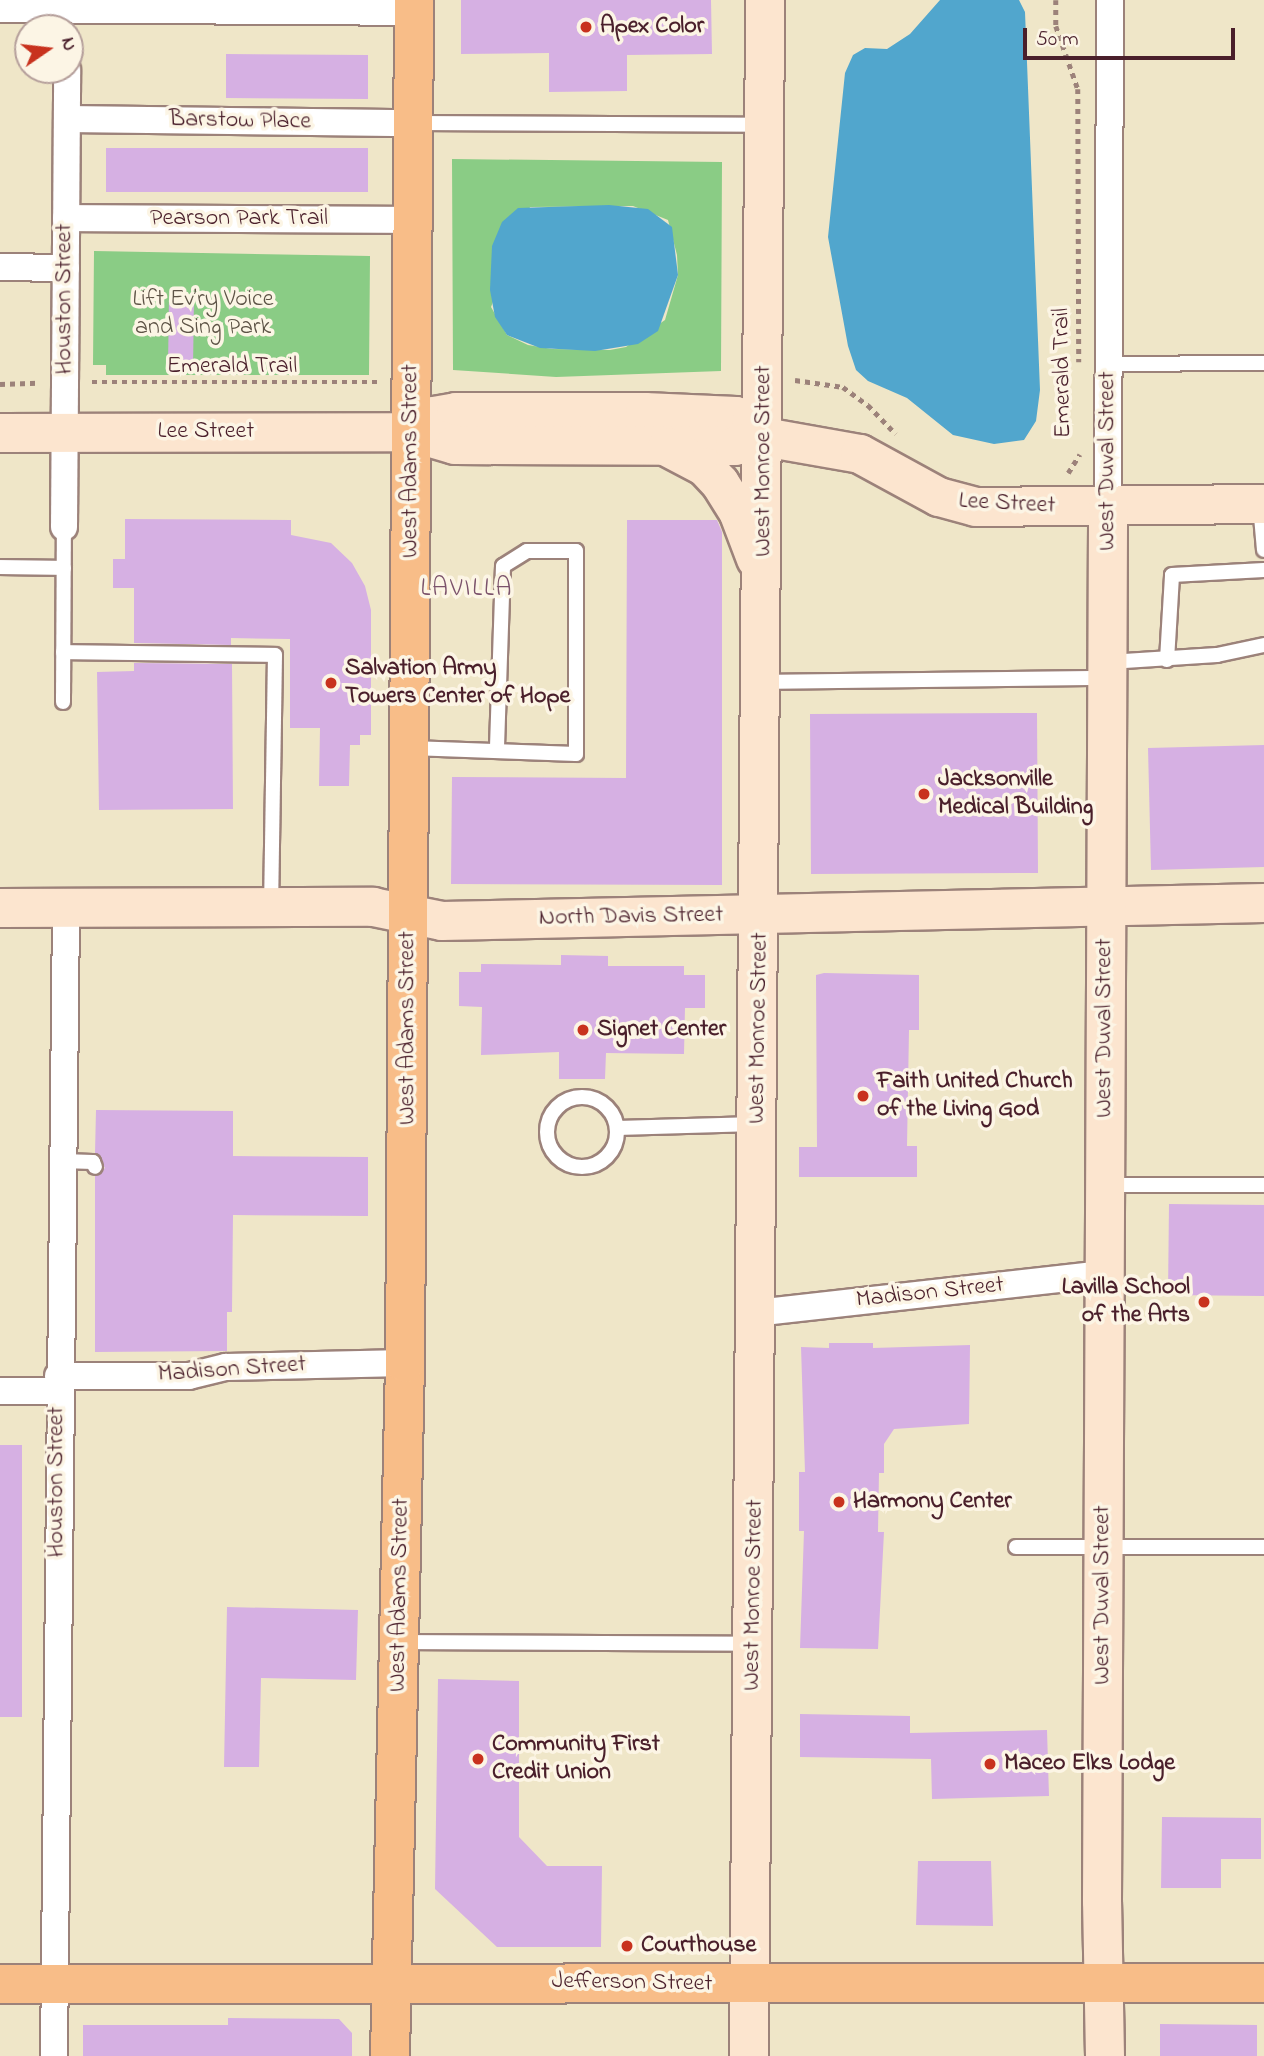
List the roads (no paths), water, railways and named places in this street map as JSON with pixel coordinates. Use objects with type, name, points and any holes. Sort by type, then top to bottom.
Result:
[{"type":"main road","name":"West Adams Street","points":[[390,2056],[405,1363],[414,6]]},
{"type":"main road","name":"Jefferson Street","points":[[0,1984],[592,1981],[750,1985],[1264,1983]]},
{"type":"street","name":"West Monroe Street","points":[[750,2056],[763,585],[765,0]]},
{"type":"street","name":"West Duval Street","points":[[1105,2056],[1103,1548],[1110,0]]},
{"type":"street","points":[[0,9],[68,12],[179,5],[414,6]]},
{"type":"street","name":"Houston Street","points":[[64,527],[67,84]]},
{"type":"street","name":"Barstow Place","points":[[67,118],[413,123]]},
{"type":"street","name":"Pearson Park Trail","points":[[66,218],[412,220]]},
{"type":"street","points":[[0,267],[66,268]]},
{"type":"street","name":"Lee Street","points":[[411,432],[434,416],[456,412],[645,412],[736,416],[751,422],[764,437]]},
{"type":"street","name":"Lee Street","points":[[0,433],[411,432],[456,445],[735,446],[764,437],[860,453],[930,493],[966,505],[1262,504]]},
{"type":"street","points":[[665,446],[705,467],[731,497],[763,585]]},
{"type":"street","name":"North Davis Street","points":[[0,908],[373,906],[442,921],[1264,903]]},
{"type":"street","name":"Houston Street","points":[[54,2056],[58,1383],[66,908]]},
{"type":"street","name":"Madison Street","points":[[756,1313],[1104,1273]]},
{"type":"street","name":"Madison Street","points":[[0,1391],[58,1383],[205,1373],[226,1367],[405,1363]]},
{"type":"lane","points":[[413,123],[765,125]]},
{"type":"lane","points":[[1109,364],[1264,363]]},
{"type":"lane","points":[[1262,504],[1264,550]]},
{"type":"lane","points":[[63,702],[64,527]]},
{"type":"lane","points":[[409,748],[576,754],[576,551],[527,551],[503,566],[497,751]]},
{"type":"lane","points":[[0,567],[64,568]]},
{"type":"lane","points":[[1167,660],[1172,575],[1264,570]]},
{"type":"lane","points":[[762,682],[1107,670],[1264,645]]},
{"type":"lane","points":[[63,652],[275,654],[271,907]]},
{"type":"lane","points":[[577,1097],[588,1097],[607,1106],[617,1128],[613,1149],[605,1159],[582,1167],[560,1159],[548,1138],[551,1115],[577,1097]]},
{"type":"lane","points":[[617,1128],[758,1124]]},
{"type":"lane","points":[[62,1161],[93,1162],[95,1167]]},
{"type":"lane","points":[[1104,1185],[1264,1185]]},
{"type":"lane","points":[[1016,1547],[1264,1547]]},
{"type":"lane","points":[[399,1642],[753,1644]]},
{"type":"water","points":[[940,0],[1019,0],[1025,12],[1040,390],[1036,421],[1024,440],[994,444],[953,435],[907,398],[868,381],[856,370],[848,346],[828,237],[845,73],[853,55],[865,48],[887,49],[910,34]]},
{"type":"water","points":[[609,205],[648,209],[672,227],[678,275],[658,331],[638,344],[595,351],[540,348],[507,335],[495,317],[490,290],[492,246],[502,222],[518,208]]},
{"type":"place","name":"Apex Color","points":[[586,27]]},
{"type":"place","name":"Salvation Army Towers Center of Hope","points":[[331,683]]},
{"type":"place","name":"Jacksonville Medical Building","points":[[924,794]]},
{"type":"place","name":"Signet Center","points":[[583,1030]]},
{"type":"place","name":"Faith United Church of the Living God","points":[[863,1096]]},
{"type":"place","name":"Lavilla School of the Arts","points":[[1204,1302]]},
{"type":"place","name":"Harmony Center","points":[[839,1502]]},
{"type":"place","name":"Community First Credit Union","points":[[478,1759]]},
{"type":"place","name":"Maceo Elks Lodge","points":[[990,1764]]},
{"type":"place","name":"Courthouse","points":[[627,1946]]},
{"type":"district","name":"LAVILLA","points":[[467,590]]},
{"type":"park label","name":"Lift Ev’ry Voice and Sing Park","points":[[203,314]]}]
